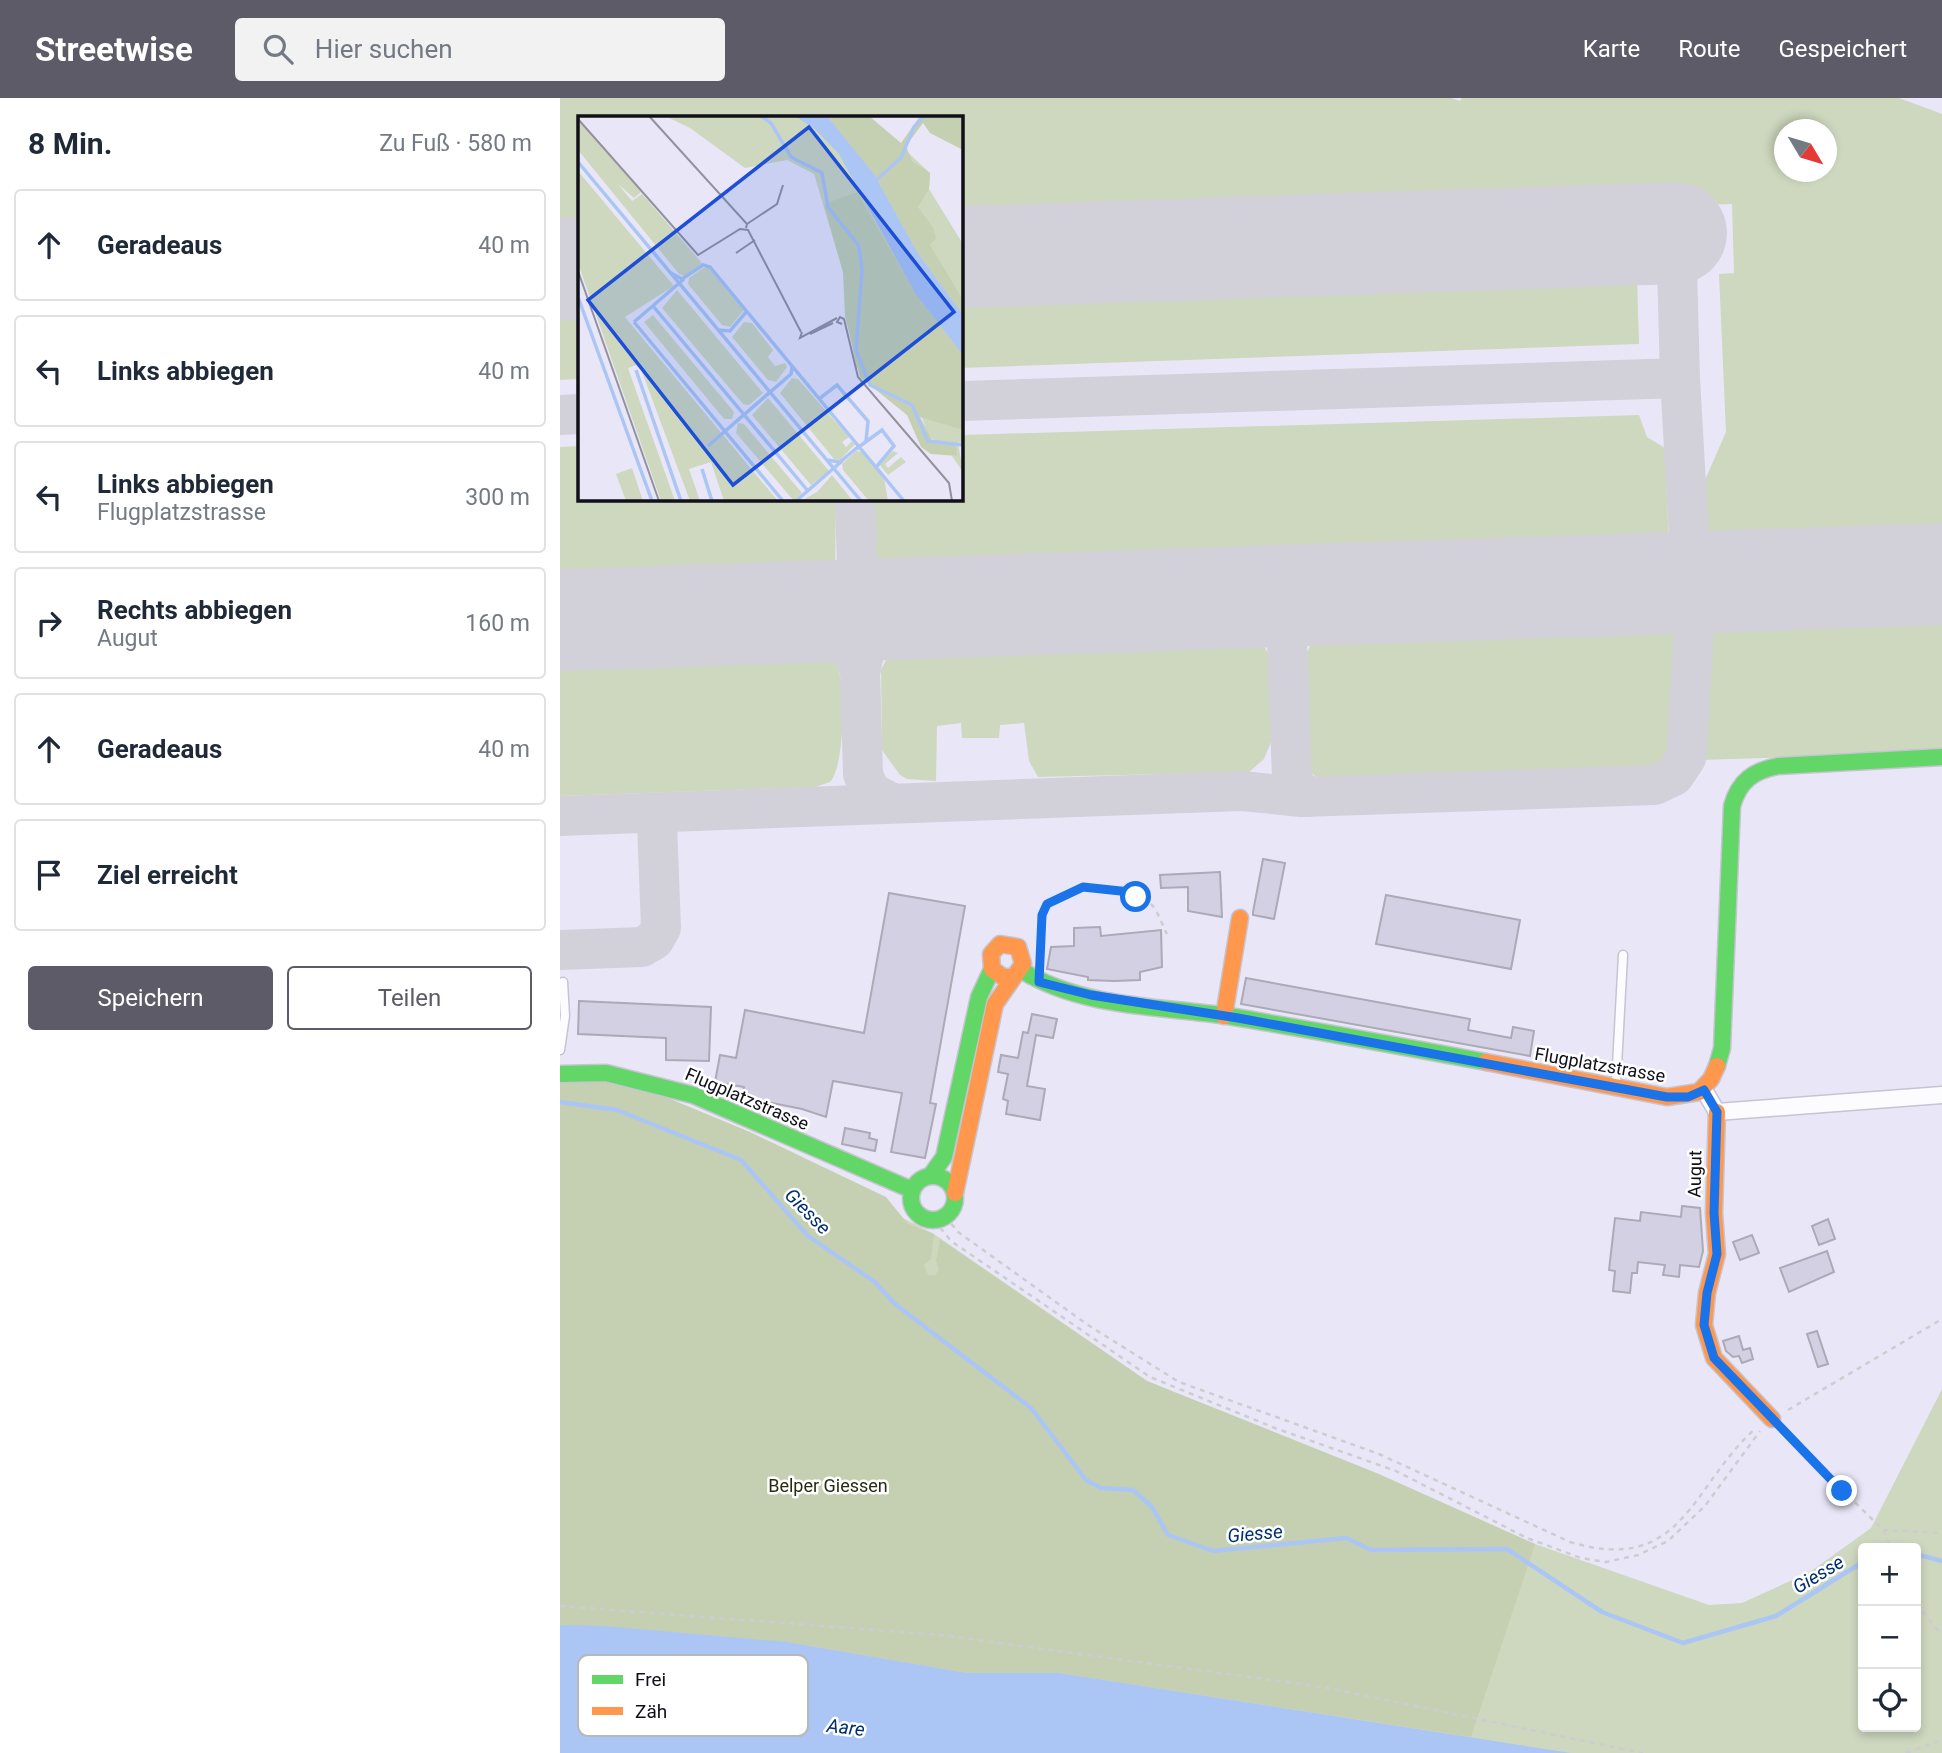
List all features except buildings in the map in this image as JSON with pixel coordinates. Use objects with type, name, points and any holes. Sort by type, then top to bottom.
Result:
[{"type":"street","points":[[1942,757],[1778,766],[1752,772],[1740,783],[1732,806],[1721,1048],[1713,1080],[1704,1090],[1717,1112],[1942,1095]]},
{"type":"street","points":[[1224,1016],[1240,918]]},
{"type":"street","points":[[1007,943],[1022,952],[1016,973],[995,1004],[953,1206],[940,1218],[916,1212],[910,1200],[912,1190],[918,1181],[931,1175],[944,1157],[979,997],[992,969],[990,954],[995,948],[1007,943]]},
{"type":"street","points":[[992,969],[1003,977],[1016,973]]},
{"type":"street","name":"Flugplatzstrasse","points":[[1016,973],[1039,982],[1091,995],[1224,1016],[1679,1098],[1704,1090]]},
{"type":"street","name":"Flugplatzstrasse","points":[[560,1074],[606,1073],[693,1095],[912,1190]]},
{"type":"street","name":"Augut","points":[[1717,1112],[1714,1213],[1717,1254],[1707,1293],[1704,1325],[1714,1358],[1772,1419]]},
{"type":"street","points":[[931,1175],[946,1180],[955,1193]]},
{"type":"lane","points":[[1616,1087],[1623,955]]},
{"type":"lane","points":[[560,1050],[565,1016],[563,982]]},
{"type":"path","points":[[1039,982],[1042,909],[1083,887],[1130,892],[1148,902],[1167,934]]},
{"type":"path","points":[[940,1218],[1160,1372],[1379,1454],[1570,1542],[1590,1548],[1635,1547],[1673,1528],[1691,1511],[1751,1433],[1942,1319]]},
{"type":"path","points":[[940,1218],[951,1241],[1150,1377],[1275,1428],[1396,1471],[1527,1538],[1581,1559],[1606,1562],[1638,1555],[1668,1541],[1706,1506],[1739,1456],[1772,1419]]},
{"type":"path","points":[[1772,1419],[1883,1530],[1889,1543]]},
{"type":"path","points":[[1883,1530],[1942,1533]]},
{"type":"path","points":[[560,1606],[940,1635],[1309,1685],[1643,1753]]},
{"type":"path","points":[[1918,1606],[1942,1635]]},
{"type":"path","points":[[1906,1753],[1942,1740]]},
{"type":"green space","points":[[560,98],[1451,98],[1460,101],[1462,98],[1899,98],[1942,114],[1942,538],[1698,546],[1705,480],[1726,432],[1719,274],[1734,273],[1732,204],[962,229],[962,116],[578,116],[578,241],[560,242]]},
{"type":"green space","points":[[1637,276],[1639,344],[962,368],[962,297]]},
{"type":"green space","points":[[560,310],[578,310],[578,379],[560,380]]},
{"type":"green space","points":[[1639,415],[1647,437],[1665,448],[1669,547],[875,574],[873,500],[962,500],[962,435]]},
{"type":"green space","points":[[578,446],[578,500],[836,500],[835,575],[560,585],[560,447]]},
{"type":"green space","points":[[1942,609],[1942,752],[1701,760],[1709,630],[1715,621],[1734,615]]},
{"type":"green space","points":[[1652,619],[1672,629],[1679,653],[1680,709],[1676,742],[1671,759],[1658,774],[1563,781],[1331,788],[1310,771],[1305,659],[1314,641],[1329,631],[1342,628]]},
{"type":"green space","points":[[1235,632],[1260,638],[1270,658],[1271,742],[1264,759],[1249,772],[1038,777],[1029,761],[1024,723],[1000,725],[999,738],[962,738],[961,723],[937,726],[936,781],[907,779],[900,775],[882,750],[881,670],[888,656],[900,646]]},
{"type":"green space","points":[[814,648],[832,657],[840,678],[841,744],[839,760],[830,782],[815,787],[560,796],[560,655]]},
{"type":"green space","name":"Belper Giessen","points":[[560,1080],[600,1081],[668,1098],[750,1132],[886,1197],[908,1224],[934,1234],[931,1259],[924,1265],[928,1275],[935,1275],[939,1270],[936,1261],[940,1239],[1147,1381],[1379,1474],[1535,1544],[1471,1737],[1059,1673],[967,1673],[787,1642],[560,1625]]},
{"type":"green space","name":"Belper Giessen","points":[[560,1082],[668,1098],[934,1234],[1147,1381],[1535,1544],[1709,1605],[1742,1603],[1810,1572],[1871,1528],[1942,1389],[1942,1753],[560,1753]]},
{"type":"water","name":"Aare","points":[[560,1625],[604,1626],[787,1642],[967,1673],[1059,1673],[1571,1753],[560,1753]]},
{"type":"waterway","name":"Giesse","points":[[560,1102],[617,1110],[741,1160],[808,1236],[875,1282],[895,1304],[1031,1408],[1086,1480],[1101,1488],[1133,1490],[1152,1507],[1168,1535],[1213,1551],[1346,1538],[1371,1550],[1507,1549],[1602,1612],[1683,1643],[1776,1616],[1858,1565]]},
{"type":"waterway","name":"Giesse","points":[[1921,1555],[1942,1561]]},
{"type":"taxiway","points":[[1676,233],[1680,378],[1694,626]]},
{"type":"taxiway","points":[[962,401],[1680,378]]},
{"type":"taxiway","points":[[560,415],[578,414]]},
{"type":"taxiway","points":[[855,500],[863,774],[870,792],[890,802]]},
{"type":"taxiway","points":[[560,816],[1242,791],[1302,797],[1655,785],[1674,776],[1686,758],[1694,626],[1703,603],[1711,595],[1730,586],[1766,580]]},
{"type":"taxiway","points":[[1637,587],[1657,588],[1674,595],[1686,607],[1694,626]]},
{"type":"taxiway","points":[[1312,797],[1299,792],[1292,778],[1287,644],[1295,617],[1300,611],[1313,602],[1332,595]]},
{"type":"taxiway","points":[[1232,598],[1269,610],[1282,624],[1287,644]]},
{"type":"taxiway","points":[[861,669],[863,656],[881,628],[900,616],[922,608]]},
{"type":"taxiway","points":[[789,613],[814,618],[834,628],[849,645],[859,669]]},
{"type":"taxiway","points":[[560,950],[642,947],[654,940],[661,928],[657,823],[647,813]]},
{"type":"runway","points":[[962,257],[1676,233]]},
{"type":"runway","points":[[560,269],[578,268]]},
{"type":"runway","points":[[560,620],[1942,574]]},
{"type":"traffic: fast","points":[[1717,1066],[1722,1048],[1732,806],[1743,784],[1754,774],[1778,766],[1942,757]]},
{"type":"traffic: fast","points":[[931,1175],[944,1157],[979,997],[992,969]]},
{"type":"traffic: fast","points":[[1021,970],[1069,992],[1095,999],[1228,1016],[1486,1062]]},
{"type":"traffic: fast","points":[[560,1074],[606,1073],[693,1095],[912,1190]]},
{"type":"traffic: fast","points":[[933,1176],[949,1182],[955,1198],[949,1214],[933,1220],[917,1214],[911,1198],[917,1182],[933,1176]]},
{"type":"traffic: slow","points":[[1224,1016],[1240,918]]},
{"type":"traffic: slow","points":[[955,1193],[995,1004],[1023,964],[1018,947],[1000,944],[991,954],[992,969],[1003,977],[1011,977]]},
{"type":"traffic: slow","points":[[1486,1062],[1667,1097],[1699,1092],[1711,1079],[1717,1066]]},
{"type":"traffic: slow","points":[[1717,1112],[1714,1213],[1717,1254],[1707,1293],[1704,1325],[1714,1358],[1772,1419]]},
{"type":"route","points":[[1136,897],[1130,892],[1083,887],[1047,904],[1042,909],[1039,982],[1091,995],[1238,1018],[1667,1097],[1688,1097],[1704,1090],[1717,1112],[1714,1168],[1717,1254],[1707,1293],[1704,1325],[1707,1343],[1714,1358],[1842,1491]]}]
